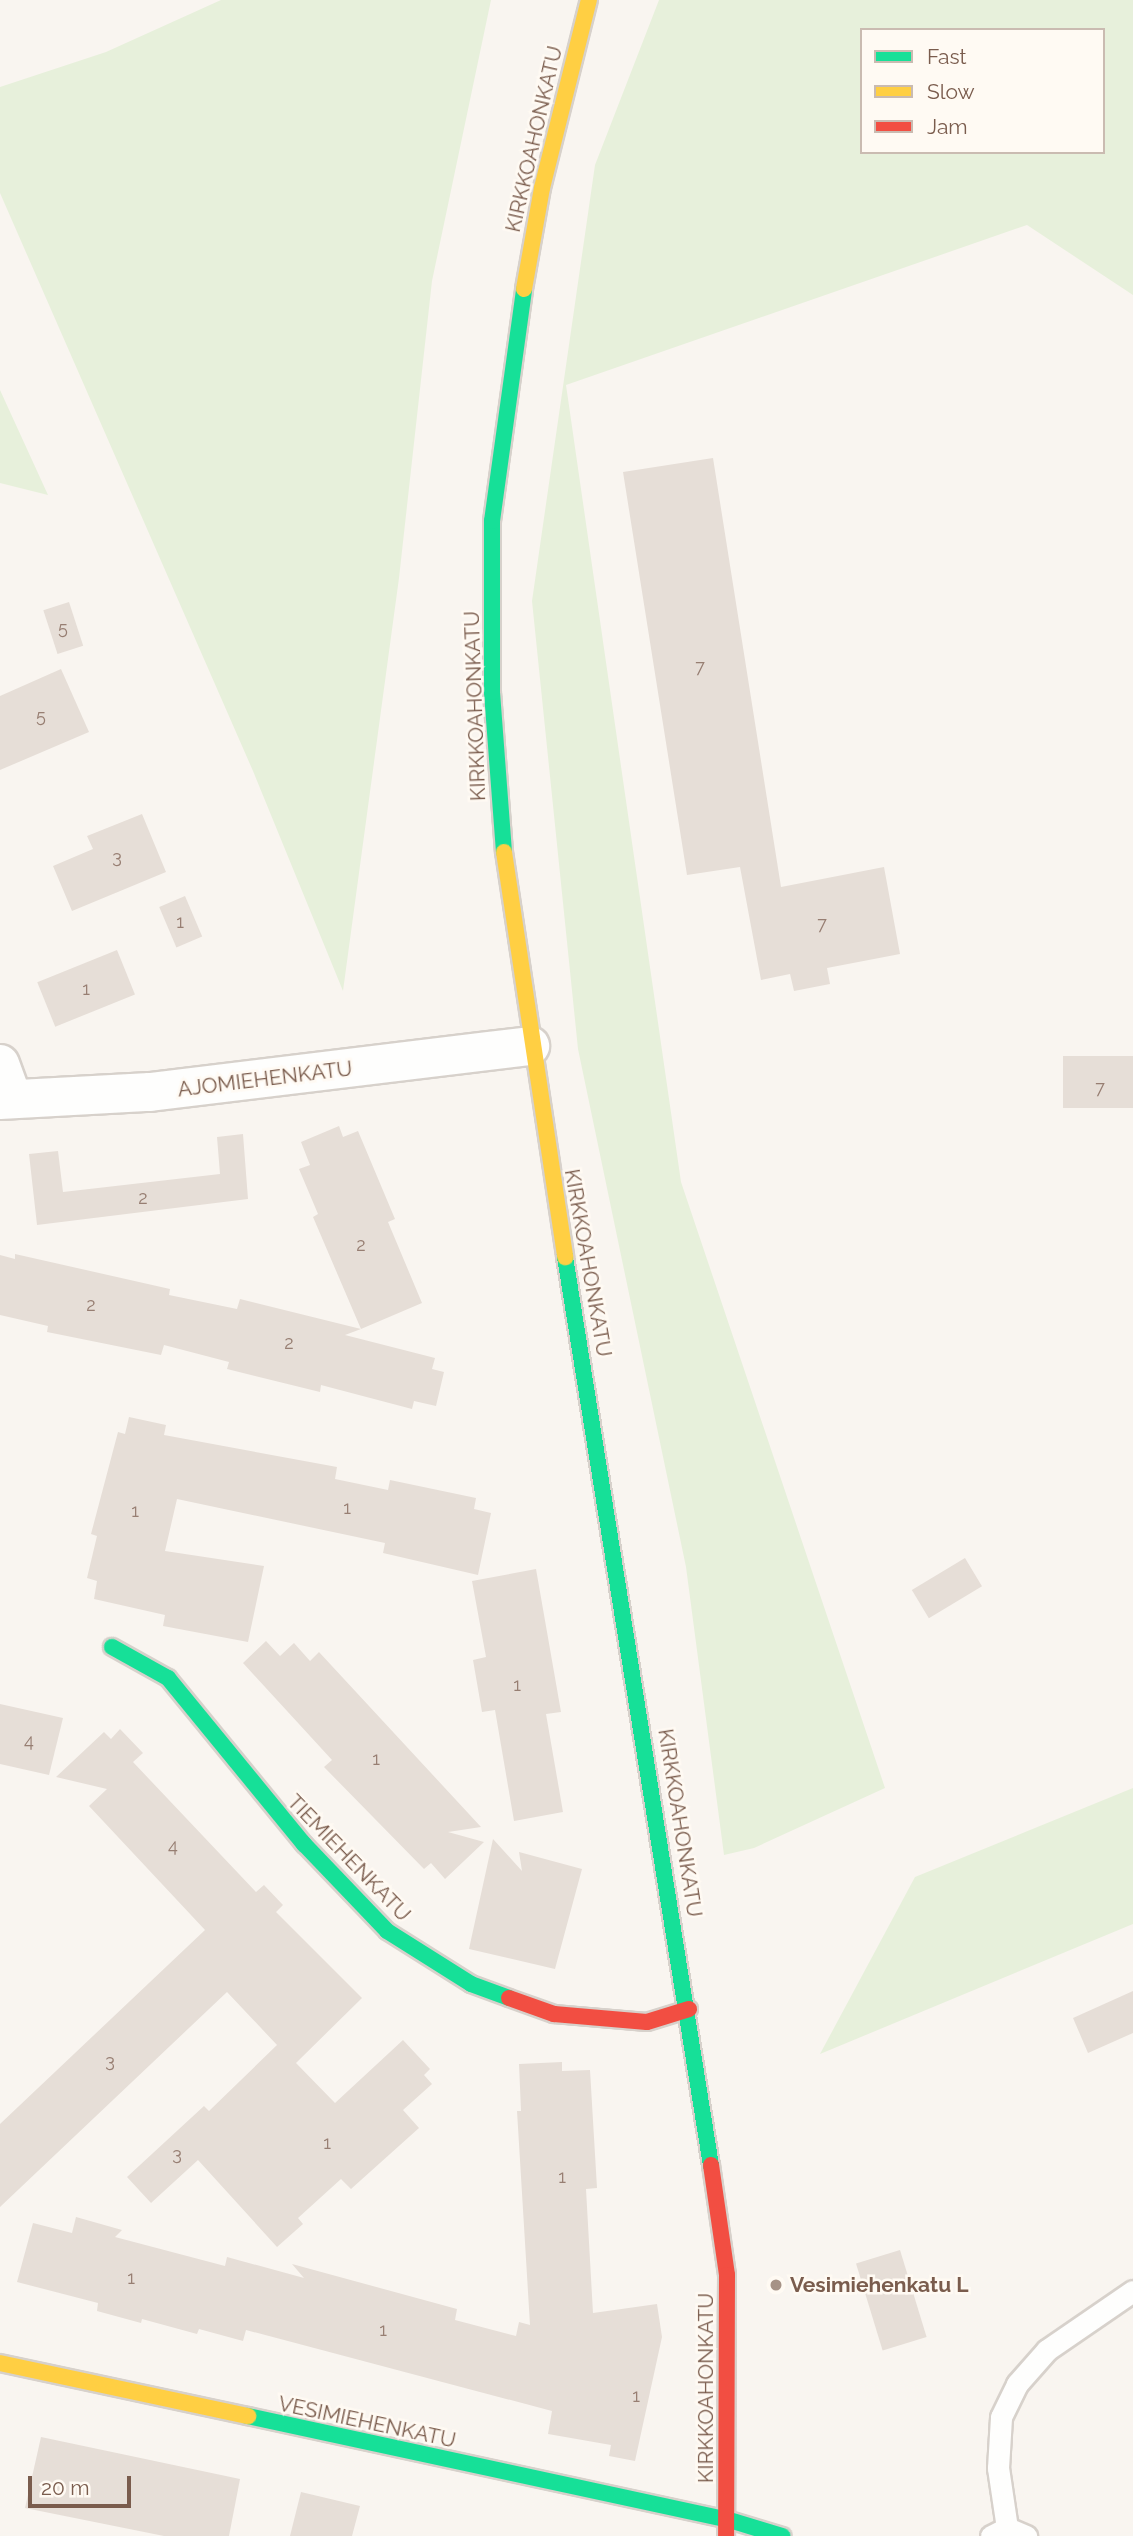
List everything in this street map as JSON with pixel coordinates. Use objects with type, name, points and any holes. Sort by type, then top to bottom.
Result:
[{"type":"street","name":"KIRKKOAHONKATU","points":[[589,0],[542,188],[516,334],[492,521],[492,692],[501,832],[530,1046],[689,2009],[727,2275],[726,2528]]},
{"type":"street","name":"AJOMIEHENKATU","points":[[6,1100],[150,1092],[530,1046]]},
{"type":"street","points":[[0,1064],[6,1100]]},
{"type":"street","name":"TIEMIEHENKATU","points":[[112,1647],[168,1678],[304,1844],[387,1931],[422,1957],[471,1984],[554,2014],[647,2022],[689,2009]]},
{"type":"street","name":"VESIMIEHENKATU","points":[[0,2362],[726,2528],[782,2536]]},
{"type":"lane","points":[[1008,2533],[998,2468],[1001,2417],[1017,2384],[1047,2350],[1133,2291]]},
{"type":"green space","points":[[221,0],[491,0],[432,281],[399,578],[343,991],[253,771],[0,193],[0,87],[106,52]]},
{"type":"green space","points":[[659,0],[1133,0],[1133,295],[1027,225],[566,385],[681,1182],[885,1788],[754,1848],[724,1855],[686,1567],[578,1049],[532,601],[595,165]]},
{"type":"green space","points":[[0,390],[48,495],[0,483]]},
{"type":"green space","points":[[1133,1788],[1133,1924],[820,2054],[915,1877]]},
{"type":"building","points":[[713,458],[781,887],[884,867],[900,954],[827,968],[830,984],[794,991],[790,974],[761,980],[740,867],[687,875],[623,472]]},
{"type":"building","points":[[69,602],[83,646],[58,654],[43,610]]},
{"type":"building","points":[[61,669],[89,732],[0,770],[0,696]]},
{"type":"building","points":[[142,814],[166,872],[72,911],[53,866],[93,849],[87,836]]},
{"type":"building","points":[[185,896],[202,937],[176,947],[159,907]]},
{"type":"building","points":[[117,950],[135,995],[55,1027],[37,982]]},
{"type":"building","points":[[1063,1056],[1133,1056],[1133,1108],[1063,1108]]},
{"type":"building","points":[[339,1126],[343,1137],[358,1131],[395,1219],[388,1222],[422,1303],[361,1329],[313,1217],[318,1214],[299,1169],[310,1165],[301,1142]]},
{"type":"building","points":[[243,1134],[248,1199],[37,1225],[29,1154],[58,1151],[63,1192],[220,1174],[217,1137]]},
{"type":"building","points":[[15,1254],[170,1289],[169,1295],[237,1309],[240,1299],[361,1329],[345,1335],[435,1358],[432,1369],[444,1372],[436,1406],[414,1401],[412,1409],[321,1385],[320,1392],[227,1369],[229,1362],[164,1345],[161,1355],[47,1332],[48,1326],[0,1315],[0,1255],[15,1259]]},
{"type":"building","points":[[129,1417],[166,1425],[164,1435],[337,1467],[335,1479],[388,1490],[390,1480],[476,1498],[474,1509],[491,1513],[478,1575],[383,1553],[385,1543],[177,1499],[165,1551],[264,1566],[248,1642],[163,1626],[165,1615],[94,1599],[97,1581],[87,1578],[97,1536],[91,1534],[118,1432],[125,1434]]},
{"type":"building","points":[[965,1558],[982,1586],[929,1618],[912,1590]]},
{"type":"building","points":[[536,1569],[561,1712],[546,1714],[563,1812],[514,1821],[495,1710],[482,1712],[473,1660],[486,1657],[472,1581]]},
{"type":"building","points":[[266,1641],[280,1656],[294,1643],[310,1661],[319,1652],[481,1827],[448,1832],[484,1842],[445,1879],[431,1863],[424,1869],[324,1767],[332,1760],[243,1663]]},
{"type":"building","points":[[0,1704],[63,1718],[49,1775],[0,1764]]},
{"type":"building","points":[[120,1729],[143,1753],[133,1762],[256,1892],[264,1885],[283,1905],[276,1912],[362,1998],[296,2063],[335,2103],[403,2040],[430,2069],[424,2075],[432,2084],[403,2110],[419,2128],[351,2189],[341,2179],[298,2218],[303,2224],[277,2247],[198,2160],[151,2203],[127,2177],[204,2106],[209,2111],[277,2045],[227,1992],[0,2207],[0,2124],[205,1930],[89,1806],[107,1789],[56,1777],[104,1732],[111,1739]]},
{"type":"building","points":[[493,1839],[522,1871],[519,1852],[582,1869],[555,1969],[469,1949]]},
{"type":"building","points":[[1133,1991],[1133,2033],[1088,2053],[1073,2018]]},
{"type":"building","points":[[562,2062],[562,2071],[590,2070],[597,2188],[586,2189],[593,2313],[657,2304],[662,2337],[635,2461],[609,2456],[611,2445],[548,2434],[552,2411],[246,2330],[243,2341],[199,2329],[197,2334],[142,2319],[141,2323],[97,2311],[98,2303],[17,2282],[33,2223],[72,2233],[76,2217],[122,2230],[115,2237],[225,2266],[227,2257],[304,2278],[292,2264],[457,2309],[455,2320],[516,2336],[519,2322],[530,2325],[517,2111],[521,2111],[519,2064]]},
{"type":"building","points":[[900,2250],[927,2337],[883,2350],[856,2263]]},
{"type":"building","points":[[41,2437],[240,2479],[229,2536],[164,2536],[25,2508]]},
{"type":"building","points":[[301,2492],[360,2506],[352,2536],[290,2536]]},
{"type":"traffic: fast","points":[[504,852],[492,692],[492,521],[524,289]]},
{"type":"traffic: fast","points":[[565,1257],[711,2165]]},
{"type":"traffic: fast","points":[[112,1647],[168,1678],[304,1844],[387,1931],[471,1984],[509,1998]]},
{"type":"traffic: fast","points":[[248,2416],[726,2519],[782,2536]]},
{"type":"traffic: slow","points":[[524,289],[542,188],[589,0]]},
{"type":"traffic: slow","points":[[504,852],[565,1257]]},
{"type":"traffic: slow","points":[[0,2363],[248,2416]]},
{"type":"traffic: jam","points":[[509,1998],[554,2014],[647,2022],[689,2009]]},
{"type":"traffic: jam","points":[[711,2165],[727,2275],[726,2536]]},
{"type":"place","name":"Vesimiehenkatu L","points":[[776,2285]]}]
